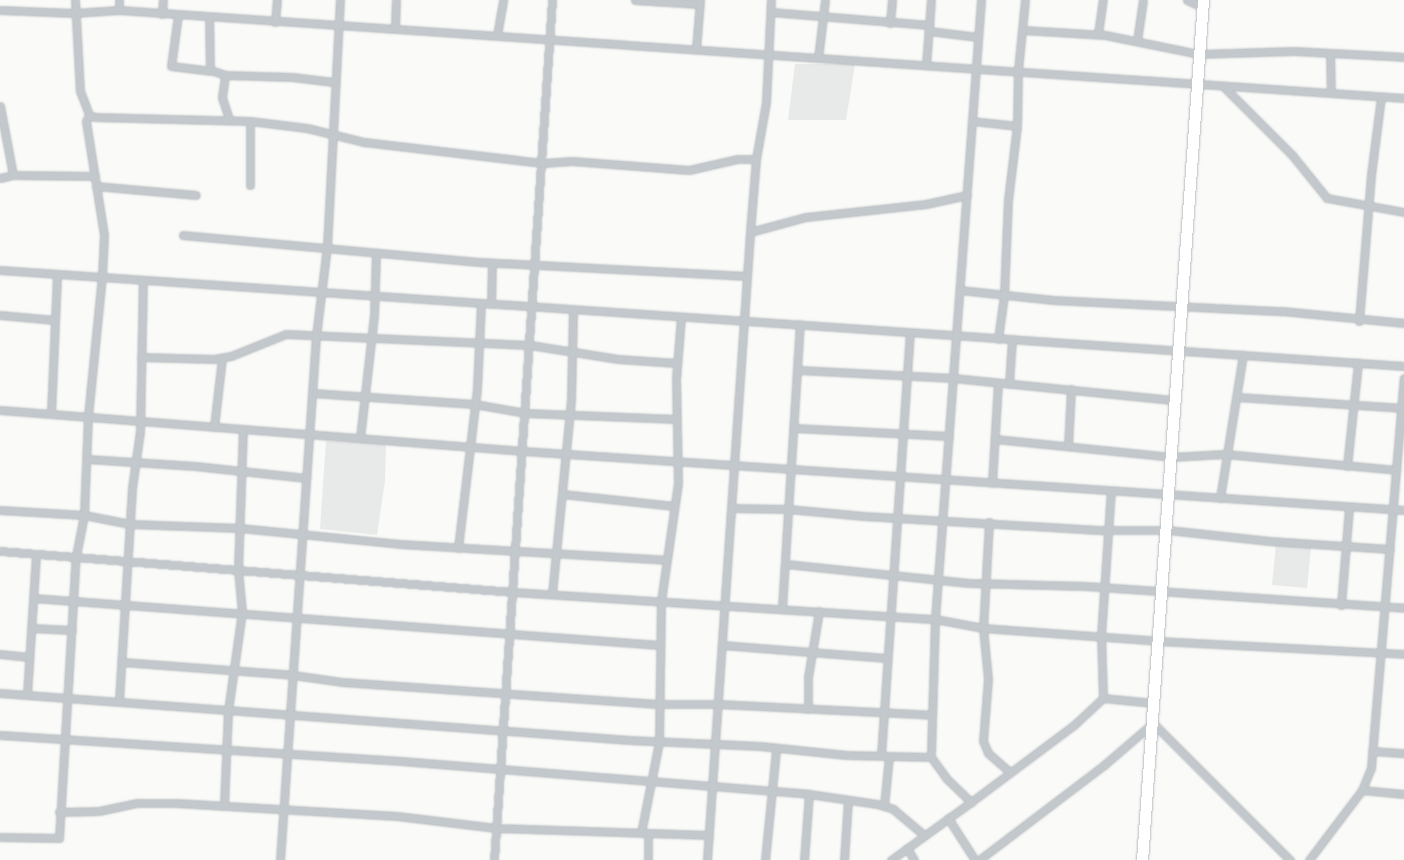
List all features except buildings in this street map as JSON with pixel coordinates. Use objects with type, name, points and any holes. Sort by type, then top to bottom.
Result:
[{"type":"main road","points":[[1142,860],[1168,530],[1171,457],[1202,4]]},
{"type":"street","points":[[0,837],[55,840],[59,838],[59,812],[66,738],[66,696],[75,600],[76,556],[84,515],[88,416],[102,276],[104,235],[86,121],[89,115],[80,91],[74,13],[75,0]]},
{"type":"street","points":[[119,0],[119,10]]},
{"type":"street","points":[[162,14],[163,0]]},
{"type":"street","points":[[275,22],[277,0]]},
{"type":"street","points":[[280,860],[316,336],[327,247],[334,82],[340,0]]},
{"type":"street","points":[[395,28],[396,0]]},
{"type":"street","points":[[497,35],[503,0]]},
{"type":"street","points":[[494,860],[552,39],[552,0]]},
{"type":"street","points":[[635,0],[700,2],[696,49]]},
{"type":"street","points":[[707,860],[750,232],[756,159],[770,55],[771,0]]},
{"type":"street","points":[[818,58],[825,0]]},
{"type":"street","points":[[890,23],[892,0]]},
{"type":"street","points":[[926,65],[931,0]]},
{"type":"street","points":[[970,802],[946,778],[931,757],[935,619],[981,0]]},
{"type":"street","points":[[998,338],[1004,295],[1008,200],[1017,126],[1018,70],[1025,0]]},
{"type":"street","points":[[1098,34],[1103,0]]},
{"type":"street","points":[[1137,41],[1143,0]]},
{"type":"street","points":[[1187,0],[1202,4]]},
{"type":"street","points":[[0,10],[74,13],[119,10],[976,69],[1018,70],[1404,98]]},
{"type":"street","points":[[771,12],[823,14],[929,28],[978,37]]},
{"type":"street","points":[[178,15],[171,66],[225,75],[292,77],[334,82]]},
{"type":"street","points":[[209,17],[210,71]]},
{"type":"street","points":[[1023,30],[1098,34],[1198,54],[1330,53],[1404,57]]},
{"type":"street","points":[[1330,53],[1331,93]]},
{"type":"street","points":[[225,75],[222,97],[229,119]]},
{"type":"street","points":[[1223,86],[1292,155],[1327,198],[1404,212]]},
{"type":"street","points":[[1359,321],[1381,97]]},
{"type":"street","points":[[0,106],[13,175]]},
{"type":"street","points":[[89,115],[168,121],[229,119],[250,121],[333,133],[364,142],[543,163],[581,162],[689,170],[736,159],[756,159]]},
{"type":"street","points":[[250,121],[250,185]]},
{"type":"street","points":[[972,121],[1017,126]]},
{"type":"street","points":[[0,178],[13,175],[95,176]]},
{"type":"street","points":[[96,186],[196,195]]},
{"type":"street","points":[[750,232],[806,217],[926,204],[967,195]]},
{"type":"street","points":[[184,235],[327,247],[376,254],[492,263],[747,276]]},
{"type":"street","points":[[360,438],[375,296],[376,254]]},
{"type":"street","points":[[491,304],[492,263]]},
{"type":"street","points":[[0,270],[1404,366]]},
{"type":"street","points":[[52,413],[57,274]]},
{"type":"street","points":[[119,701],[124,603],[140,421],[143,280]]},
{"type":"street","points":[[960,290],[1181,309],[1282,311],[1359,321],[1404,324]]},
{"type":"street","points":[[458,548],[474,404],[481,303]]},
{"type":"street","points":[[552,594],[566,454],[573,310]]},
{"type":"street","points":[[0,315],[55,320]]},
{"type":"street","points":[[648,860],[644,833],[658,742],[661,601],[674,506],[677,462],[677,363],[681,317]]},
{"type":"street","points":[[782,608],[799,370],[800,325]]},
{"type":"street","points":[[881,756],[888,615],[894,574],[896,518],[910,333]]},
{"type":"street","points":[[141,357],[222,358],[243,354],[286,334],[530,346],[618,360],[677,363]]},
{"type":"street","points":[[1009,384],[1012,340]]},
{"type":"street","points":[[1220,498],[1225,454],[1237,398],[1243,355]]},
{"type":"street","points":[[214,427],[222,358]]},
{"type":"street","points":[[1347,466],[1358,363]]},
{"type":"street","points":[[799,370],[953,378],[1175,400]]},
{"type":"street","points":[[1309,860],[1362,790],[1371,768],[1403,408],[1404,378]]},
{"type":"street","points":[[992,483],[998,382]]},
{"type":"street","points":[[1068,446],[1071,389]]},
{"type":"street","points":[[312,393],[474,404],[526,413],[569,413],[676,419]]},
{"type":"street","points":[[1237,398],[1403,408]]},
{"type":"street","points":[[0,410],[677,462],[1169,496],[1404,510]]},
{"type":"street","points":[[795,428],[949,436]]},
{"type":"street","points":[[224,806],[228,711],[242,612],[238,570],[243,429]]},
{"type":"street","points":[[995,439],[1171,457],[1225,454],[1396,470]]},
{"type":"street","points":[[87,460],[243,471],[306,478]]},
{"type":"street","points":[[1103,698],[1101,636],[1111,491]]},
{"type":"street","points":[[562,494],[674,506]]},
{"type":"street","points":[[1341,605],[1349,507]]},
{"type":"street","points":[[731,508],[788,508],[896,518],[943,519],[1108,530],[1168,530],[1390,550]]},
{"type":"street","points":[[0,510],[84,515],[130,524],[240,528],[458,548],[666,560]]},
{"type":"street","points":[[989,522],[983,628],[988,679],[984,747],[1010,772]]},
{"type":"street","points":[[0,551],[513,592],[888,615],[935,619],[983,628],[1158,641],[1404,654]]},
{"type":"street","points":[[27,694],[36,554]]},
{"type":"street","points":[[786,564],[986,583],[1105,587],[1404,608]]},
{"type":"street","points":[[33,598],[124,603],[659,645]]},
{"type":"street","points":[[808,709],[808,677],[814,653],[819,611]]},
{"type":"street","points":[[31,628],[72,630]]},
{"type":"street","points":[[722,645],[886,658]]},
{"type":"street","points":[[0,654],[30,657]]},
{"type":"street","points":[[122,662],[293,675],[342,682],[658,704],[718,704],[883,714],[932,715]]},
{"type":"street","points":[[0,693],[66,696],[290,717],[503,728],[658,742],[881,756],[931,757]]},
{"type":"street","points":[[891,860],[1074,725],[1103,698],[1154,703]]},
{"type":"street","points":[[948,818],[977,860],[1097,771],[1153,724],[1290,860]]},
{"type":"street","points":[[0,735],[66,738],[287,756],[401,761],[500,771],[651,781],[712,789],[809,794],[884,806],[906,817],[924,835]]},
{"type":"street","points":[[765,860],[776,749]]},
{"type":"street","points":[[1372,751],[1404,753]]},
{"type":"street","points":[[884,806],[889,756]]},
{"type":"street","points":[[1362,790],[1404,794]]},
{"type":"street","points":[[804,860],[809,794]]},
{"type":"street","points":[[844,860],[848,800]]},
{"type":"street","points":[[59,812],[99,811],[137,803],[224,806],[397,816],[496,828],[709,835]]},
{"type":"street","points":[[907,848],[914,860]]},
{"type":"shaded area","points":[[795,64],[855,64],[846,120],[788,120]]},
{"type":"shaded area","points":[[326,441],[386,443],[385,481],[377,535],[320,529]]},
{"type":"shaded area","points":[[1276,544],[1311,548],[1307,588],[1272,585]]}]
